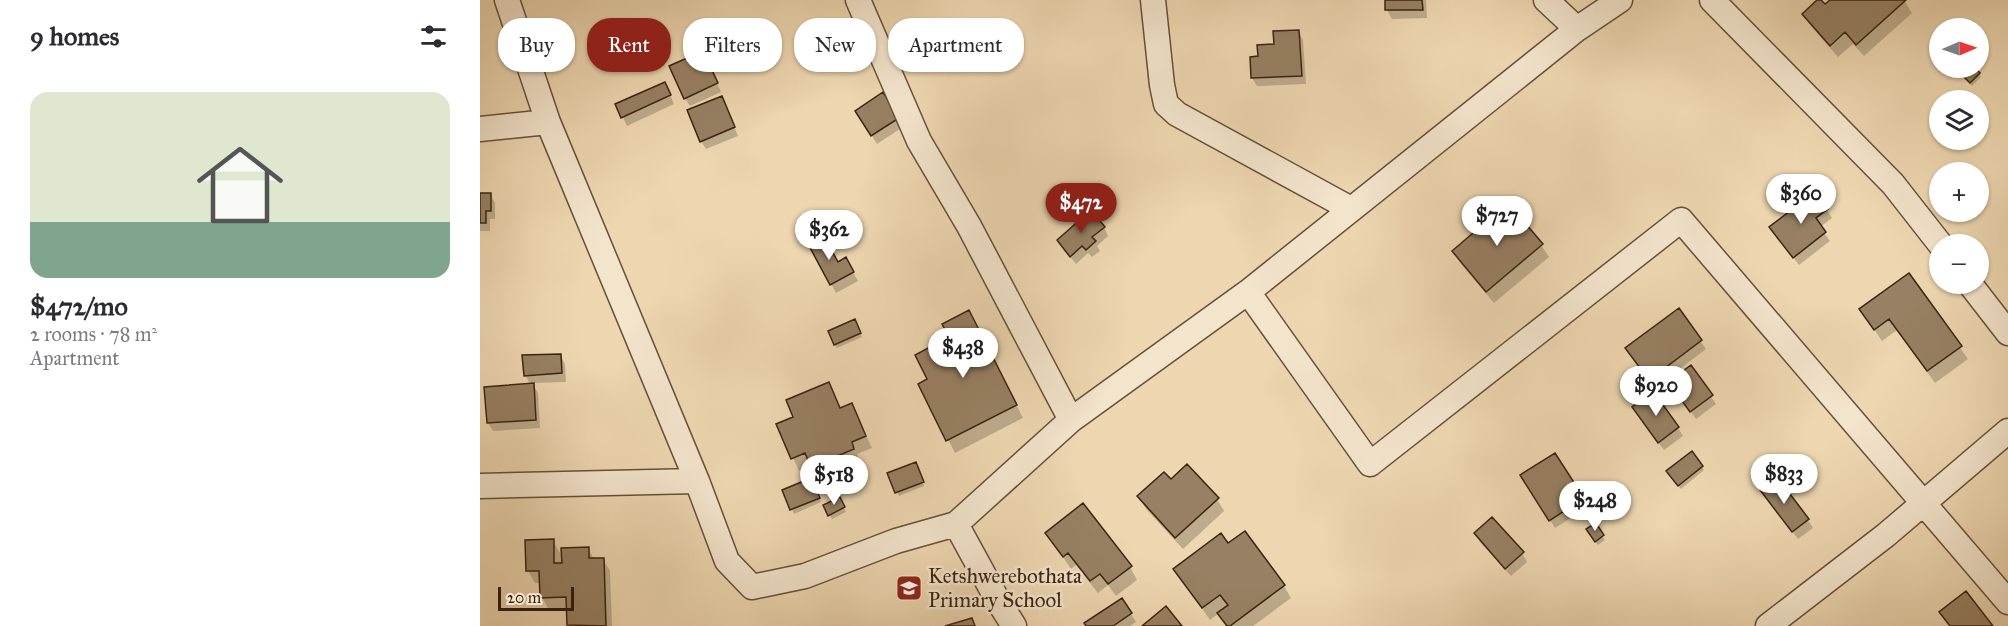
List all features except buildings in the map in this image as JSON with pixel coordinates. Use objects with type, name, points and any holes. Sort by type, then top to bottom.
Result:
[{"type":"street","points":[[507,0],[549,122],[697,481],[727,561],[752,587],[805,576],[896,542],[956,524],[1071,420],[1248,292],[1578,29],[1620,0]]},
{"type":"street","points":[[858,0],[919,141],[969,226],[1071,420]]},
{"type":"street","points":[[1153,0],[1166,104],[1177,114],[1351,209]]},
{"type":"street","points":[[1546,0],[1578,29]]},
{"type":"street","points":[[1712,0],[1893,184],[1932,234]]},
{"type":"street","points":[[480,129],[549,122]]},
{"type":"street","points":[[1248,292],[1370,464],[1681,220],[2008,602]]},
{"type":"street","points":[[1978,294],[2008,333]]},
{"type":"street","points":[[1768,626],[1886,535],[2008,431]]},
{"type":"street","points":[[480,486],[697,481]]},
{"type":"street","points":[[956,524],[1014,626]]},
{"type":"place","name":"Ketshwerebothata Primary School","points":[[909,588]]}]
